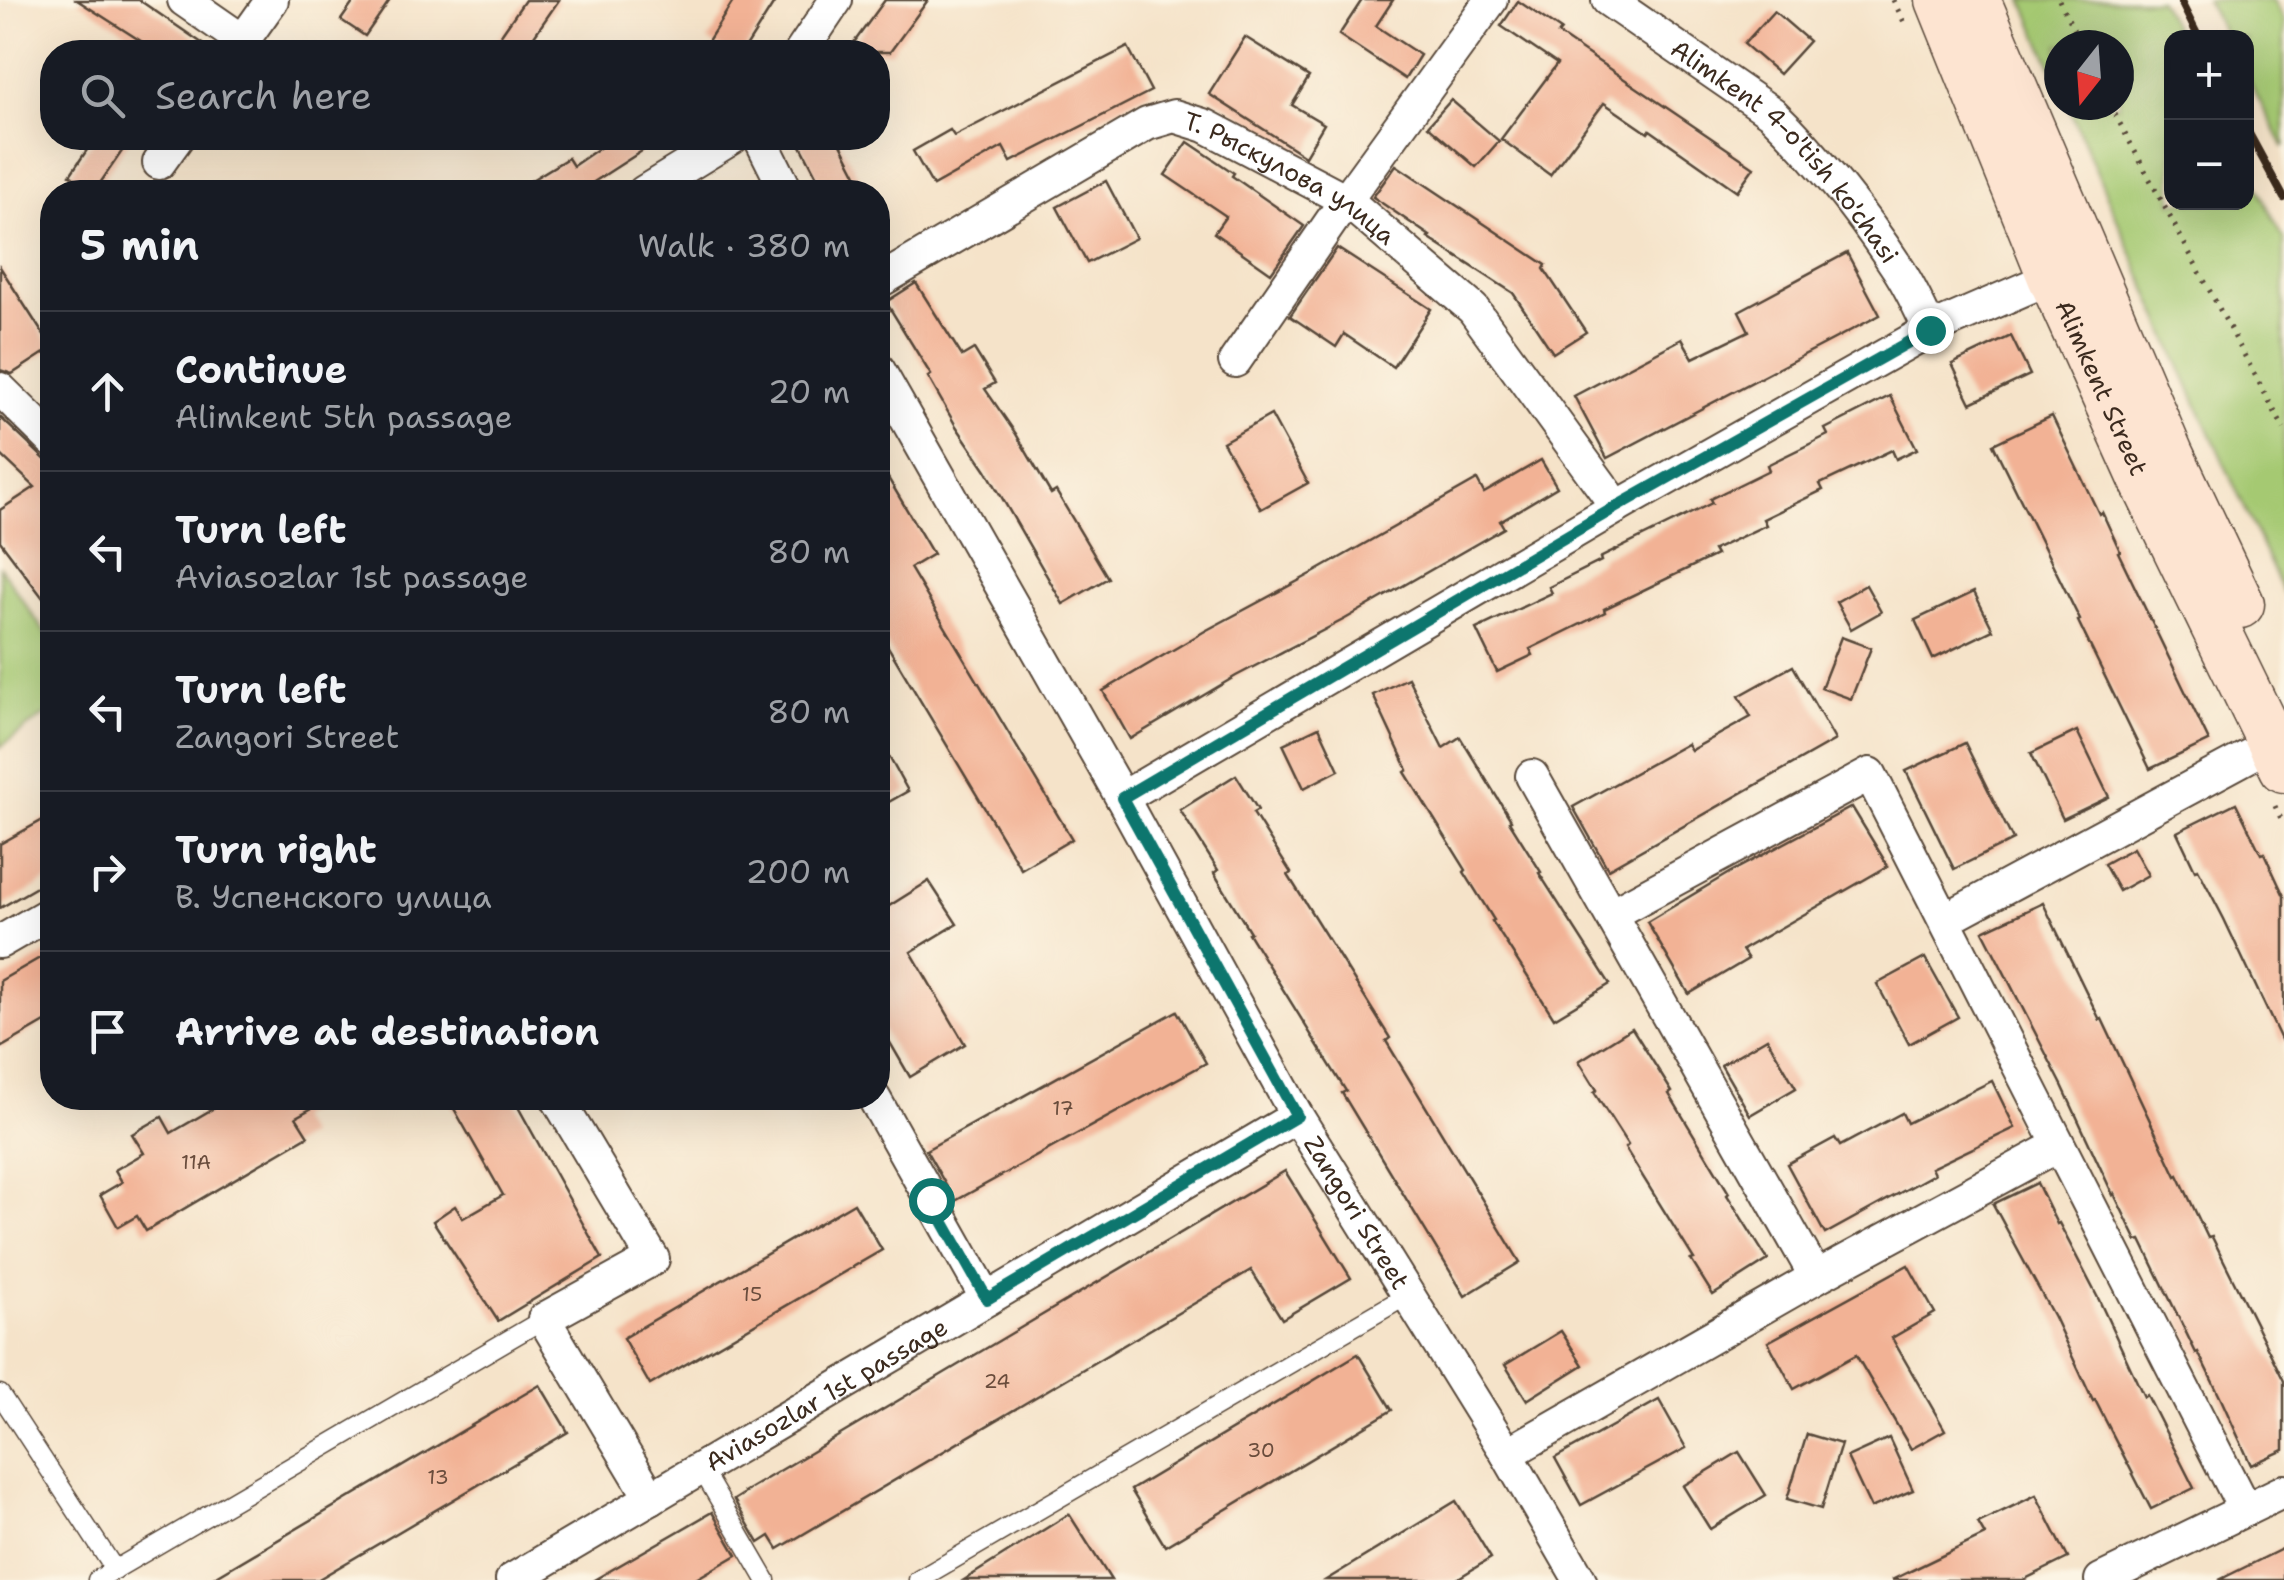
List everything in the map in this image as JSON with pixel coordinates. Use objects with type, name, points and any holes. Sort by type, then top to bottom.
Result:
[{"type":"main road","name":"Alimkent Street","points":[[1940,0],[2052,277],[2144,481],[2280,749]]},
{"type":"main road","name":"Alimkent Street","points":[[1976,0],[2169,454],[2284,697]]},
{"type":"street","points":[[184,0],[231,40]]},
{"type":"street","points":[[244,40],[272,0]]},
{"type":"street","points":[[809,40],[836,0]]},
{"type":"street","points":[[1235,361],[1490,0]]},
{"type":"street","name":"Alimkent 4-o'tish ko'chasi","points":[[1608,0],[1772,113],[1793,133],[1900,270],[1930,330]]},
{"type":"street","name":"Т. Рыскулова улица","points":[[890,275],[1147,124],[1174,116],[1206,126],[1346,200],[1473,309],[1616,507]]},
{"type":"street","points":[[664,180],[712,150]]},
{"type":"street","points":[[766,150],[781,180]]},
{"type":"street","points":[[1122,798],[1616,507],[1930,330],[2052,277]]},
{"type":"street","points":[[0,389],[40,428]]},
{"type":"street","name":"Zangori Street","points":[[890,390],[1297,1116],[1507,1454],[1580,1580]]},
{"type":"street","points":[[1946,918],[2280,749]]},
{"type":"street","points":[[1611,914],[1870,774],[2245,1510]]},
{"type":"street","points":[[1532,776],[1816,1277]]},
{"type":"street","points":[[0,942],[40,919]]},
{"type":"street","points":[[564,1110],[653,1260],[544,1319],[651,1498]]},
{"type":"street","points":[[881,1110],[987,1299]]},
{"type":"street","name":"Aviasozlar 1st passage","points":[[512,1580],[1297,1116]]},
{"type":"street","points":[[1507,1454],[1816,1277],[2058,1146]]},
{"type":"street","points":[[2100,1580],[2284,1490]]},
{"type":"lane","points":[[918,1580],[1408,1295]]},
{"type":"lane","points":[[97,1580],[544,1319]]},
{"type":"lane","points":[[0,1394],[115,1570]]},
{"type":"lane","points":[[701,1468],[766,1580]]},
{"type":"path","points":[[2059,0],[2074,30]]},
{"type":"path","points":[[2118,120],[2284,429]]},
{"type":"green space","points":[[2023,0],[2159,0],[2175,30],[2164,30],[2164,210],[2254,210],[2254,181],[2284,239],[2284,594],[2074,120],[2134,120],[2134,30],[2044,30],[2044,48]]},
{"type":"green space","points":[[2206,0],[2273,0],[2284,22],[2284,148],[2254,90],[2254,30],[2222,30]]},
{"type":"green space","points":[[0,567],[40,625],[40,719],[0,747]]},
{"type":"building","points":[[77,0],[139,0],[197,40],[139,40]]},
{"type":"building","points":[[355,0],[390,0],[365,36],[341,20]]},
{"type":"building","points":[[525,0],[559,0],[531,40],[497,40]]},
{"type":"building","points":[[734,0],[776,0],[751,40],[709,40]]},
{"type":"building","points":[[885,0],[928,0],[890,52],[890,40],[856,40]]},
{"type":"building","points":[[1362,0],[1393,0],[1376,26],[1420,55],[1405,79],[1339,35]]},
{"type":"building","points":[[1518,1],[1561,30],[1558,34],[1754,167],[1737,191],[1604,103],[1550,175],[1501,139],[1557,64],[1501,26]]},
{"type":"building","points":[[1774,11],[1809,41],[1779,74],[1744,44]]},
{"type":"building","points":[[1245,37],[1309,77],[1292,105],[1324,124],[1305,156],[1209,94]]},
{"type":"building","points":[[1128,47],[1151,91],[1011,162],[1003,147],[933,186],[913,151],[950,130],[954,136]]},
{"type":"building","points":[[1451,100],[1499,141],[1476,167],[1428,126]]},
{"type":"building","points":[[1188,142],[1304,226],[1271,273],[1214,233],[1226,216],[1165,175]]},
{"type":"building","points":[[87,150],[123,150],[102,180],[77,180],[70,175]]},
{"type":"building","points":[[596,150],[643,150],[597,180],[532,180],[568,158],[573,166]]},
{"type":"building","points":[[803,150],[844,150],[860,180],[819,180]]},
{"type":"building","points":[[1396,165],[1546,265],[1544,269],[1586,332],[1553,353],[1513,293],[1373,197]]},
{"type":"building","points":[[1106,181],[1136,238],[1087,263],[1057,207]]},
{"type":"building","points":[[1337,248],[1431,309],[1393,367],[1344,334],[1336,347],[1290,316]]},
{"type":"building","points":[[1847,253],[1880,315],[1607,458],[1574,396],[1682,339],[1693,358],[1749,331],[1739,311]]},
{"type":"building","points":[[0,267],[40,329],[40,356],[12,374],[0,370]]},
{"type":"building","points":[[916,283],[962,356],[974,349],[995,383],[985,389],[1051,494],[1056,491],[1108,578],[1063,604],[928,377],[931,375],[890,308],[890,299]]},
{"type":"building","points":[[2011,336],[2030,375],[1971,403],[1952,364]]},
{"type":"building","points":[[1890,396],[1917,449],[1896,459],[1892,450],[1820,484],[1823,490],[1763,519],[1766,525],[1713,550],[1716,555],[1604,609],[1605,612],[1530,649],[1533,655],[1497,672],[1476,629],[1552,593],[1549,587],[1601,561],[1600,558],[1712,503],[1710,499],[1769,470],[1767,465],[1828,435],[1825,429]]},
{"type":"building","points":[[1271,415],[1308,483],[1261,509],[1223,442]]},
{"type":"building","points":[[2052,416],[2099,514],[2102,512],[2209,741],[2150,769],[1993,444]]},
{"type":"building","points":[[0,417],[40,455],[40,594],[0,541],[0,510],[35,487],[0,454]]},
{"type":"building","points":[[1541,460],[1557,487],[1500,521],[1504,528],[1130,739],[1103,691],[1477,480],[1484,493]]},
{"type":"building","points":[[890,481],[933,554],[910,568],[1072,839],[1021,869],[890,650]]},
{"type":"building","points":[[1866,585],[1881,612],[1851,629],[1836,602]]},
{"type":"building","points":[[1974,592],[1993,630],[1933,659],[1915,620]]},
{"type":"building","points":[[1841,637],[1871,648],[1851,699],[1821,688]]},
{"type":"building","points":[[1793,666],[1835,740],[1608,869],[1573,807],[1687,744],[1691,750],[1751,717],[1739,696]]},
{"type":"building","points":[[1408,678],[1443,748],[1460,737],[1539,873],[1610,984],[1554,1018],[1405,772],[1408,770],[1373,695]]},
{"type":"building","points":[[1319,727],[1339,770],[1304,788],[1283,744]]},
{"type":"building","points":[[2077,731],[2109,797],[2063,819],[2031,753]]},
{"type":"building","points":[[1965,743],[2013,840],[1954,869],[1906,771]]},
{"type":"building","points":[[890,759],[908,791],[890,801]]},
{"type":"building","points":[[1236,775],[1258,810],[1253,813],[1291,873],[1288,875],[1390,1038],[1386,1041],[1520,1262],[1465,1296],[1342,1093],[1346,1091],[1248,933],[1214,873],[1218,870],[1180,810]]},
{"type":"building","points":[[2236,803],[2284,896],[2284,1046],[2224,919],[2177,832]]},
{"type":"building","points":[[1852,807],[1888,866],[1742,950],[1748,959],[1689,994],[1647,922]]},
{"type":"building","points":[[40,822],[40,885],[0,908],[0,844]]},
{"type":"building","points":[[2133,848],[2148,875],[2119,891],[2104,864]]},
{"type":"building","points":[[929,881],[957,924],[911,952],[965,1044],[910,1077],[890,1043],[890,905]]},
{"type":"building","points":[[2043,903],[2176,1176],[2208,1238],[2212,1237],[2284,1381],[2284,1450],[2251,1465],[2198,1352],[2141,1240],[2137,1241],[2113,1195],[1983,931]]},
{"type":"building","points":[[40,958],[40,1025],[0,1048],[0,981]]},
{"type":"building","points":[[1925,958],[1958,1017],[1909,1044],[1877,984]]},
{"type":"building","points":[[1177,1011],[1206,1063],[955,1201],[926,1150]]},
{"type":"building","points":[[1632,1028],[1768,1260],[1713,1295],[1625,1148],[1628,1145],[1579,1061]]},
{"type":"building","points":[[1767,1038],[1796,1088],[1750,1115],[1721,1065]]},
{"type":"building","points":[[1992,1081],[2015,1128],[1931,1168],[1934,1174],[1825,1234],[1787,1164],[1835,1138],[1840,1146],[1902,1113],[1907,1123]]},
{"type":"building","points":[[211,1110],[309,1110],[296,1117],[308,1136],[146,1231],[137,1216],[118,1227],[100,1195],[122,1182],[115,1170],[144,1153],[132,1134],[162,1117],[171,1133]]},
{"type":"building","points":[[455,1110],[520,1110],[602,1258],[498,1321],[433,1221],[455,1206],[463,1218],[503,1195]]},
{"type":"building","points":[[1285,1171],[1351,1278],[1282,1319],[1251,1270],[778,1549],[770,1536],[759,1543],[734,1500],[744,1492]]},
{"type":"building","points":[[2037,1183],[2194,1488],[2151,1509],[1993,1204]]},
{"type":"building","points":[[854,1203],[882,1250],[650,1385],[623,1338]]},
{"type":"building","points":[[1908,1265],[1935,1313],[1892,1338],[1945,1430],[1911,1449],[1856,1355],[1794,1389],[1768,1342]]},
{"type":"building","points":[[1561,1331],[1583,1365],[1527,1400],[1505,1365]]},
{"type":"building","points":[[1358,1354],[1392,1410],[1165,1546],[1131,1490]]},
{"type":"building","points":[[540,1385],[568,1432],[317,1580],[210,1580]]},
{"type":"building","points":[[1659,1400],[1686,1448],[1581,1505],[1555,1458]]},
{"type":"building","points":[[1807,1434],[1841,1444],[1821,1509],[1787,1499]]},
{"type":"building","points":[[1889,1438],[1913,1490],[1871,1508],[1847,1457]]},
{"type":"building","points":[[1739,1452],[1766,1495],[1710,1529],[1683,1486]]},
{"type":"building","points":[[2036,1495],[2068,1558],[2023,1580],[1892,1580],[1985,1535],[1978,1523]]},
{"type":"building","points":[[1456,1501],[1491,1558],[1455,1580],[1326,1580]]},
{"type":"building","points":[[712,1512],[737,1555],[694,1580],[594,1580]]},
{"type":"building","points":[[1069,1514],[1111,1580],[964,1580]]},
{"type":"building","points":[[2284,1548],[2284,1580],[2219,1580]]},
{"type":"railway","points":[[2180,0],[2195,30]]},
{"type":"railway","points":[[2254,143],[2284,198]]},
{"type":"route","points":[[931,1200],[987,1299],[1297,1116],[1122,798],[1616,507],[1930,330]]}]
